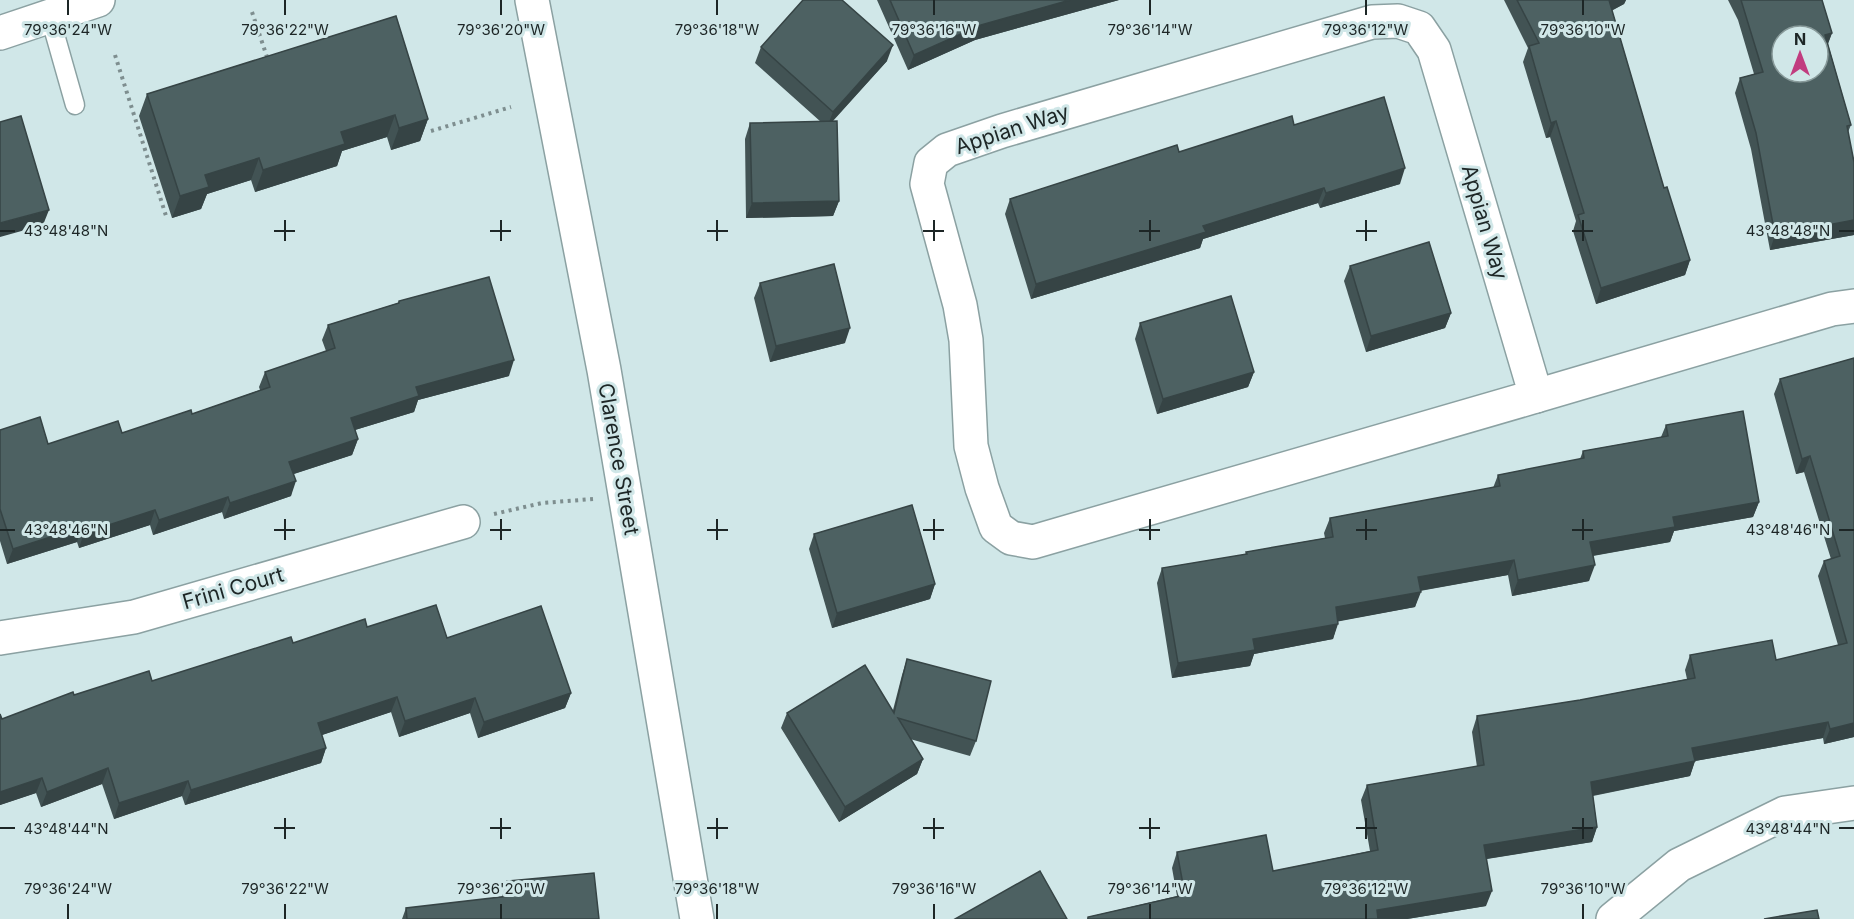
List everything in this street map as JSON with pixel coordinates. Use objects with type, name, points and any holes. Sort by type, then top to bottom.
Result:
[{"type":"street","points":[[0,33],[98,0]]},
{"type":"street","name":"Clarence Street","points":[[532,0],[626,497],[697,919]]},
{"type":"street","name":"Appian Way","points":[[1536,396],[1434,50],[1419,28],[1398,21],[1372,22],[1002,130],[947,150],[931,163],[927,184],[960,305],[966,340],[971,446],[982,488],[996,527],[1011,538],[1033,542],[1536,396],[1832,309],[1854,306]]},
{"type":"street","name":"Frini Court","points":[[0,638],[134,617],[463,522]]},
{"type":"street","points":[[1613,919],[1679,865],[1785,813],[1854,803]]},
{"type":"lane","points":[[50,17],[75,105]]},
{"type":"path","points":[[252,12],[271,67]]},
{"type":"path","points":[[115,55],[167,219]]},
{"type":"path","points":[[432,131],[511,107]]},
{"type":"path","points":[[463,522],[542,503],[626,497]]},
{"type":"building","points":[[803,0],[842,0],[893,45],[833,112],[761,47]]},
{"type":"building","points":[[890,0],[1070,0],[981,25],[914,55]]},
{"type":"building","points":[[1517,0],[1609,0],[1664,188],[1667,187],[1690,260],[1601,288],[1578,215],[1584,213],[1556,121],[1551,123],[1529,46],[1539,43]]},
{"type":"building","points":[[1741,0],[1822,0],[1829,24],[1770,24],[1770,84],[1830,84],[1830,52],[1851,125],[1847,126],[1854,162],[1854,220],[1775,235],[1756,133],[1740,78],[1763,72]]},
{"type":"building","points":[[396,16],[428,119],[399,128],[395,115],[341,132],[345,144],[263,170],[259,158],[205,175],[209,187],[180,196],[147,94]]},
{"type":"building","points":[[1384,97],[1405,168],[1326,193],[1324,188],[1203,226],[1206,232],[1036,284],[1010,199],[1177,145],[1179,152],[1292,116],[1294,125]]},
{"type":"building","points":[[21,116],[49,210],[0,223],[0,122]]},
{"type":"building","points":[[837,121],[839,201],[752,203],[750,123]]},
{"type":"building","points":[[1429,242],[1451,313],[1371,336],[1350,266]]},
{"type":"building","points":[[834,264],[850,328],[776,346],[760,283]]},
{"type":"building","points":[[489,277],[514,360],[416,387],[419,396],[351,418],[358,439],[289,462],[296,481],[230,503],[228,497],[159,520],[155,510],[84,533],[82,527],[13,549],[0,509],[0,430],[40,417],[48,444],[118,421],[122,433],[191,410],[192,414],[270,387],[265,372],[335,348],[328,325],[399,303],[399,301]]},
{"type":"building","points":[[1231,296],[1254,372],[1163,399],[1140,323]]},
{"type":"building","points":[[1854,358],[1854,723],[1830,729],[1828,722],[1692,748],[1695,761],[1591,782],[1597,827],[1484,845],[1492,891],[1377,910],[1378,919],[1088,919],[1088,917],[1185,895],[1177,852],[1266,835],[1273,871],[1378,850],[1367,785],[1484,765],[1477,716],[1580,700],[1695,678],[1690,655],[1772,640],[1776,660],[1847,643],[1824,561],[1840,556],[1810,456],[1802,459],[1780,379]]},
{"type":"building","points":[[1743,411],[1759,502],[1673,517],[1675,527],[1590,542],[1595,565],[1518,580],[1514,560],[1418,577],[1421,592],[1336,607],[1338,624],[1253,639],[1255,650],[1178,663],[1162,568],[1333,537],[1330,518],[1500,486],[1498,475],[1584,458],[1583,451],[1668,436],[1666,425]]},
{"type":"building","points":[[912,505],[935,584],[837,613],[814,534]]},
{"type":"building","points":[[436,605],[447,638],[541,606],[571,693],[484,722],[475,698],[405,721],[397,697],[318,723],[326,748],[191,790],[188,781],[119,803],[108,768],[47,792],[42,778],[0,792],[0,714],[2,719],[73,692],[74,695],[149,671],[152,681],[291,637],[293,643],[365,619],[367,627]]},
{"type":"building","points":[[907,659],[991,681],[976,741],[898,718],[923,759],[845,807],[787,713],[865,665],[894,713]]},
{"type":"building","points":[[1040,871],[1067,919],[955,919]]},
{"type":"building","points":[[594,873],[599,919],[407,919],[406,908],[509,896],[507,881]]},
{"type":"building","points":[[1817,910],[1819,919],[1764,919]]}]
